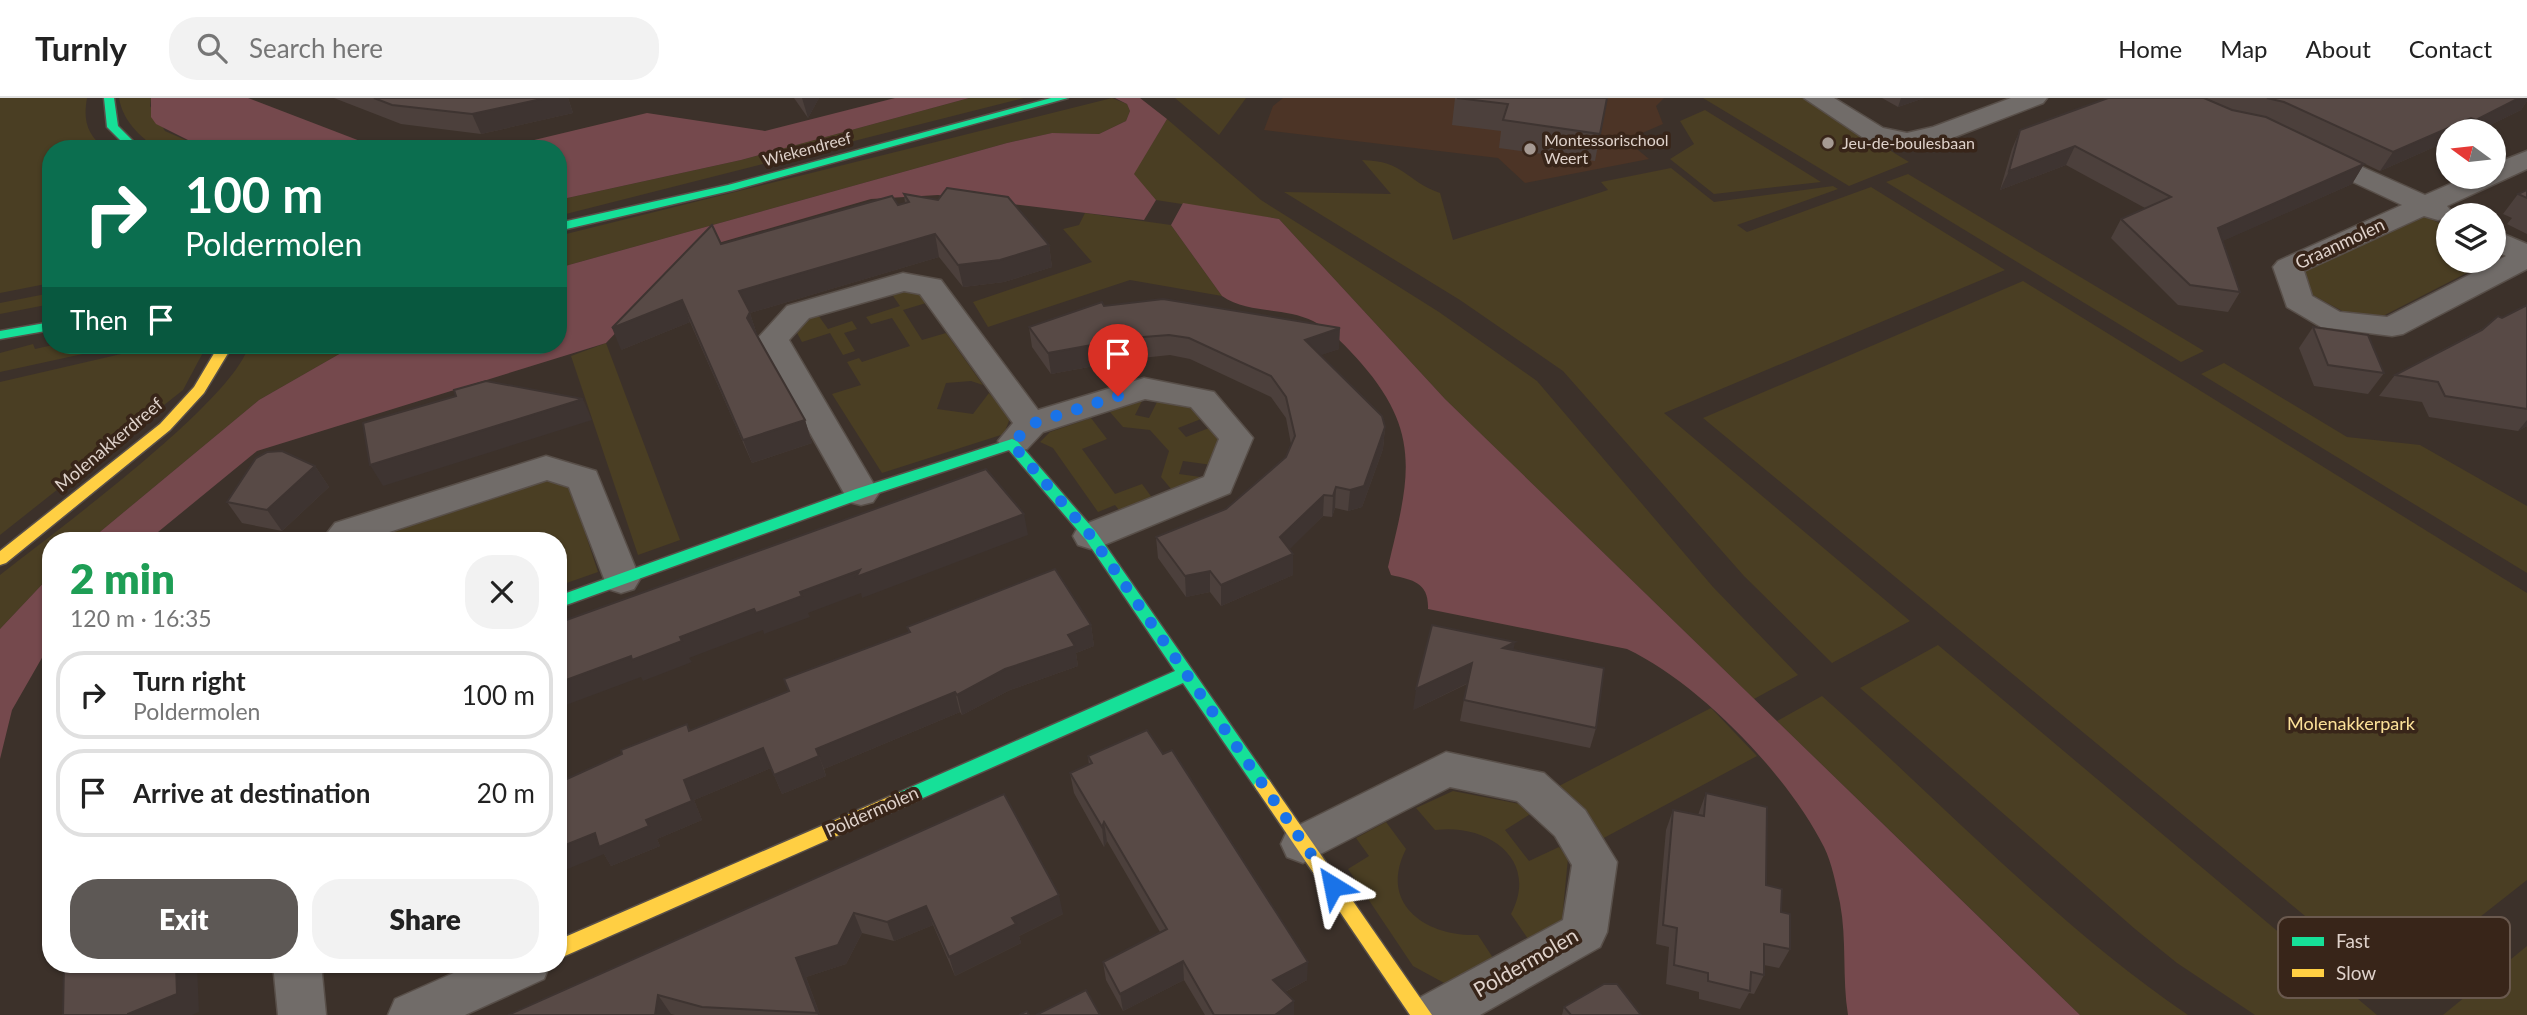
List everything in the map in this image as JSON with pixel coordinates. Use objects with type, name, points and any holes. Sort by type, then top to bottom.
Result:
[{"type":"street","points":[[108,98],[113,127],[127,140]]},
{"type":"street","name":"Wiekendreef","points":[[567,225],[730,188],[1063,98]]},
{"type":"street","points":[[1817,98],[1894,141],[1915,141],[2021,100]]},
{"type":"street","points":[[2287,140],[2436,211]]},
{"type":"street","points":[[2506,169],[2527,159]]},
{"type":"street","name":"Graanmolen","points":[[2448,203],[2470,189]]},
{"type":"street","name":"Graanmolen","points":[[2436,211],[2288,267],[2298,301],[2332,320],[2392,327],[2495,273]]},
{"type":"street","name":"Graanmolen","points":[[2506,245],[2527,256]]},
{"type":"street","name":"Graanmolen","points":[[2506,267],[2527,256]]},
{"type":"street","points":[[861,493],[773,339],[798,312],[903,282],[930,286],[1021,434],[1422,1015]]},
{"type":"street","points":[[4,335],[42,328]]},
{"type":"street","name":"Molenakkerdreef","points":[[0,559],[165,427],[199,390],[221,354]]},
{"type":"street","points":[[567,599],[1144,388],[1202,399],[1236,438],[1218,485],[1091,536]]},
{"type":"street","points":[[348,532],[546,468],[584,479],[621,579]]},
{"type":"street","name":"Poldermolen","points":[[567,946],[1186,674]]},
{"type":"street","name":"Poldermolen","points":[[1303,844],[1446,769],[1530,786],[1570,823],[1595,862],[1584,932],[1434,1015]]},
{"type":"street","points":[[298,973],[302,1015]]},
{"type":"street","points":[[412,1015],[507,973]]},
{"type":"shaded area","points":[[151,98],[248,98],[358,140],[188,140],[156,124],[151,117]]},
{"type":"shaded area","points":[[895,98],[969,98],[741,160],[567,198],[567,140],[534,140],[647,113],[765,131]]},
{"type":"shaded area","points":[[1115,98],[1140,98],[1167,119],[1134,174],[1156,200],[1144,220],[938,195],[871,199],[694,250],[606,343],[257,451],[158,532],[100,532],[259,400],[339,354],[567,354],[567,265],[1007,143],[1052,133],[1099,134],[1126,121],[1130,111],[1127,104]]},
{"type":"shaded area","name":"Montessorischool Weert","points":[[1283,98],[1664,98],[1656,106],[1663,124],[1626,140],[1649,159],[1525,183],[1498,158],[1264,130],[1273,106]]},
{"type":"shaded area","points":[[1183,203],[1279,219],[1445,399],[2080,1015],[1848,1015],[1842,917],[1837,889],[1824,847],[1788,790],[1739,734],[1683,684],[1655,664],[1627,649],[1428,609],[1426,593],[1419,584],[1391,575],[1388,567],[1401,509],[1406,460],[1403,437],[1395,413],[1381,389],[1351,351],[1320,325],[1290,314],[1243,306],[1222,296],[1171,225]]},
{"type":"shaded area","points":[[42,585],[42,658],[12,710],[0,759],[0,629]]},
{"type":"green space","points":[[0,98],[87,98],[86,121],[96,140],[42,140],[42,285],[0,293]]},
{"type":"green space","points":[[119,98],[151,98],[150,106],[165,131],[186,140],[145,140],[133,127]]},
{"type":"green space","points":[[969,98],[1024,98],[567,214],[567,198],[741,160]]},
{"type":"green space","points":[[1112,98],[1127,104],[1130,111],[1126,121],[1099,134],[1052,133],[1007,143],[567,265],[567,234]]},
{"type":"green space","points":[[1175,98],[1246,98],[1219,135]]},
{"type":"green space","points":[[1703,98],[1804,98],[1909,162],[1849,186]]},
{"type":"green space","points":[[1705,110],[1821,182],[1714,194],[1670,159],[1694,144],[1680,121]]},
{"type":"green space","points":[[1167,119],[1261,200],[1439,312],[1537,381],[1713,587],[1798,675],[1754,699],[1445,399],[1279,219],[1156,200],[1133,174]]},
{"type":"green space","points":[[1362,160],[1396,167],[1440,193],[1453,240],[1608,190],[1601,182],[1671,168],[1714,202],[1833,186],[1838,189],[1737,225],[1747,232],[1871,187],[2005,270],[1664,413],[1910,621],[1832,663],[1744,576],[1563,371],[1460,300],[1284,192],[1391,194]]},
{"type":"green space","points":[[1908,174],[2204,351],[2181,362],[1886,182]]},
{"type":"green space","points":[[1085,213],[1171,225],[1222,296],[1130,280],[988,327],[973,302],[1092,262],[1063,229],[1079,225]]},
{"type":"green space","points":[[2422,215],[2436,221],[2436,273],[2467,273],[2381,317],[2346,313],[2307,292],[2301,273]]},
{"type":"green space","name":"Molenakkerpark","points":[[2023,281],[2527,593],[2527,880],[2480,917],[2306,917],[1703,418]]},
{"type":"green space","points":[[899,290],[920,293],[926,303],[903,310],[922,340],[946,333],[983,385],[971,381],[946,383],[937,409],[973,414],[989,393],[1010,418],[1004,434],[882,473],[832,394],[861,385],[847,362],[859,358],[862,362],[910,346],[892,318],[871,324],[866,317],[900,306],[891,293]]},
{"type":"green space","points":[[42,295],[42,306],[0,314],[0,303]]},
{"type":"green space","points":[[818,315],[828,329],[852,321],[857,329],[844,333],[855,351],[843,355],[830,333],[802,342],[796,331],[807,319]]},
{"type":"green space","points":[[606,343],[680,540],[638,555],[571,356]]},
{"type":"green space","points":[[33,344],[35,349],[42,347],[42,354],[83,354],[0,372],[0,353]]},
{"type":"green space","points":[[121,354],[202,354],[183,390],[0,535],[0,382]]},
{"type":"green space","points":[[244,354],[339,354],[259,400],[100,532],[55,532],[177,432],[236,370]]},
{"type":"green space","points":[[2224,363],[2347,437],[2420,445],[2527,506],[2527,573],[2201,374]]},
{"type":"green space","points":[[1143,399],[1135,415],[1149,418],[1157,402],[1192,407],[1201,419],[1178,428],[1186,437],[1209,428],[1222,440],[1212,465],[1183,461],[1179,474],[1208,478],[1172,490],[1161,477],[1169,451],[1150,430],[1123,427],[1110,412]]},
{"type":"green space","points":[[1091,418],[1107,439],[1082,449],[1115,494],[1142,484],[1153,499],[1120,511],[1115,505],[1098,512],[1053,448],[1040,442],[1050,432]]},
{"type":"green space","points":[[543,477],[568,481],[598,572],[567,583],[567,532],[387,532]]},
{"type":"green space","points":[[42,542],[42,585],[0,629],[0,575]]},
{"type":"green space","points":[[1938,645],[2278,932],[2278,998],[2357,998],[2377,1015],[2255,1015],[2177,963],[2135,929],[1860,688]]},
{"type":"green space","points":[[1822,696],[2045,902],[2139,980],[2188,1015],[2080,1015],[1777,721]]},
{"type":"green space","points":[[1711,708],[1757,756],[1600,840],[1557,787]]},
{"type":"green space","points":[[1453,791],[1525,805],[1532,813],[1505,830],[1529,861],[1559,847],[1568,858],[1562,920],[1528,939],[1511,914],[1518,894],[1519,877],[1513,861],[1503,849],[1490,839],[1473,832],[1435,830],[1416,808]]},
{"type":"green space","points":[[1386,822],[1406,849],[1399,869],[1398,886],[1403,901],[1412,913],[1441,930],[1478,935],[1495,961],[1446,984],[1413,966],[1348,869],[1369,856],[1356,838]]},
{"type":"green space","points":[[2527,946],[2527,1015],[2443,1015],[2464,998],[2510,998],[2510,960]]},
{"type":"building","points":[[374,98],[546,98],[472,114],[392,105]]},
{"type":"building","points":[[1457,98],[1607,98],[1600,134],[1503,120],[1508,104]]},
{"type":"building","points":[[2108,98],[2204,98],[2232,110],[2266,117],[2364,164],[2218,228],[2240,292],[2190,285],[2121,219],[2171,197],[2075,146],[2009,171],[2020,130]]},
{"type":"building","points":[[2267,98],[2519,98],[2478,119],[2436,119],[2436,133],[2393,152],[2284,102]]},
{"type":"building","points":[[947,188],[1008,197],[1049,245],[1000,260],[958,265],[935,234],[739,291],[750,312],[747,318],[805,420],[743,440],[682,300],[612,328],[712,225],[721,244],[892,196],[898,205],[909,202],[904,194],[938,200]]},
{"type":"building","points":[[2527,190],[2527,198],[2518,194]]},
{"type":"building","points":[[1163,299],[1340,328],[1305,340],[1382,416],[1385,427],[1364,486],[1350,490],[1336,487],[1333,496],[1324,495],[1280,537],[1293,554],[1221,585],[1210,571],[1185,576],[1156,537],[1226,509],[1286,457],[1295,436],[1286,397],[1271,376],[1189,338],[1169,335],[1130,338],[1048,353],[1029,327],[1102,302],[1104,306]]},
{"type":"building","points":[[2527,305],[2527,409],[2445,396],[2438,382],[2395,375],[2482,330],[2498,316],[2502,318]]},
{"type":"building","points":[[2313,327],[2368,335],[2384,373],[2328,365]]},
{"type":"building","points":[[486,381],[583,399],[370,465],[363,423],[456,396],[454,390]]},
{"type":"building","points":[[282,451],[315,466],[267,510],[227,502],[256,458],[267,452]]},
{"type":"building","points":[[986,469],[1024,514],[856,577],[860,570],[800,592],[802,596],[756,613],[754,609],[680,637],[682,641],[632,660],[631,656],[567,680],[567,620]]},
{"type":"building","points":[[1055,569],[1091,625],[1068,635],[1075,646],[1005,669],[957,695],[955,692],[816,749],[819,756],[774,775],[763,748],[684,780],[692,801],[646,820],[649,826],[599,847],[595,833],[567,844],[567,779],[622,754],[621,750],[687,724],[689,731],[789,691],[784,679],[910,632],[907,627]]},
{"type":"building","points":[[1432,625],[1515,642],[1503,648],[1604,668],[1596,728],[1464,700],[1472,663],[1416,689]]},
{"type":"building","points":[[1147,730],[1163,754],[1172,750],[1308,962],[1273,980],[1294,1001],[1275,1015],[1214,1015],[1183,961],[1120,994],[1103,962],[1167,929],[1104,822],[1102,827],[1070,773],[1092,763],[1088,756]]},
{"type":"building","points":[[1706,793],[1767,807],[1766,885],[1782,889],[1781,912],[1790,914],[1790,949],[1764,944],[1764,975],[1751,972],[1750,991],[1708,981],[1708,973],[1674,965],[1677,928],[1663,925],[1673,810],[1704,816]]},
{"type":"building","points":[[1004,794],[1059,895],[1012,918],[1016,924],[949,957],[926,906],[887,922],[854,913],[838,945],[796,958],[817,1013],[702,1007],[658,995],[655,1015],[508,1015]]},
{"type":"building","points":[[64,973],[176,973],[177,994],[128,1015],[63,1015]]},
{"type":"building","points":[[1604,984],[1617,984],[1641,1015],[1571,1015],[1564,1007]]},
{"type":"building","points":[[1086,990],[1100,1015],[1036,1015]]},
{"type":"traffic: fast","points":[[109,98],[113,127],[127,140]]},
{"type":"traffic: fast","points":[[567,225],[730,188],[1063,98]]},
{"type":"traffic: fast","points":[[0,335],[42,328]]},
{"type":"traffic: fast","points":[[567,599],[861,493],[1012,444],[1091,536],[1263,785]]},
{"type":"traffic: fast","points":[[900,800],[1186,674]]},
{"type":"traffic: slow","points":[[0,559],[165,427],[199,390],[221,354]]},
{"type":"traffic: slow","points":[[1263,785],[1422,1015]]},
{"type":"traffic: slow","points":[[567,946],[900,800]]},
{"type":"place","name":"Jeu-de-boulesbaan","points":[[1828,143]]},
{"type":"place","name":"Montessorischool Weert","points":[[1530,149]]},
{"type":"route","points":[[1118,396],[1031,424],[1012,444],[1091,536],[1333,886]]}]
